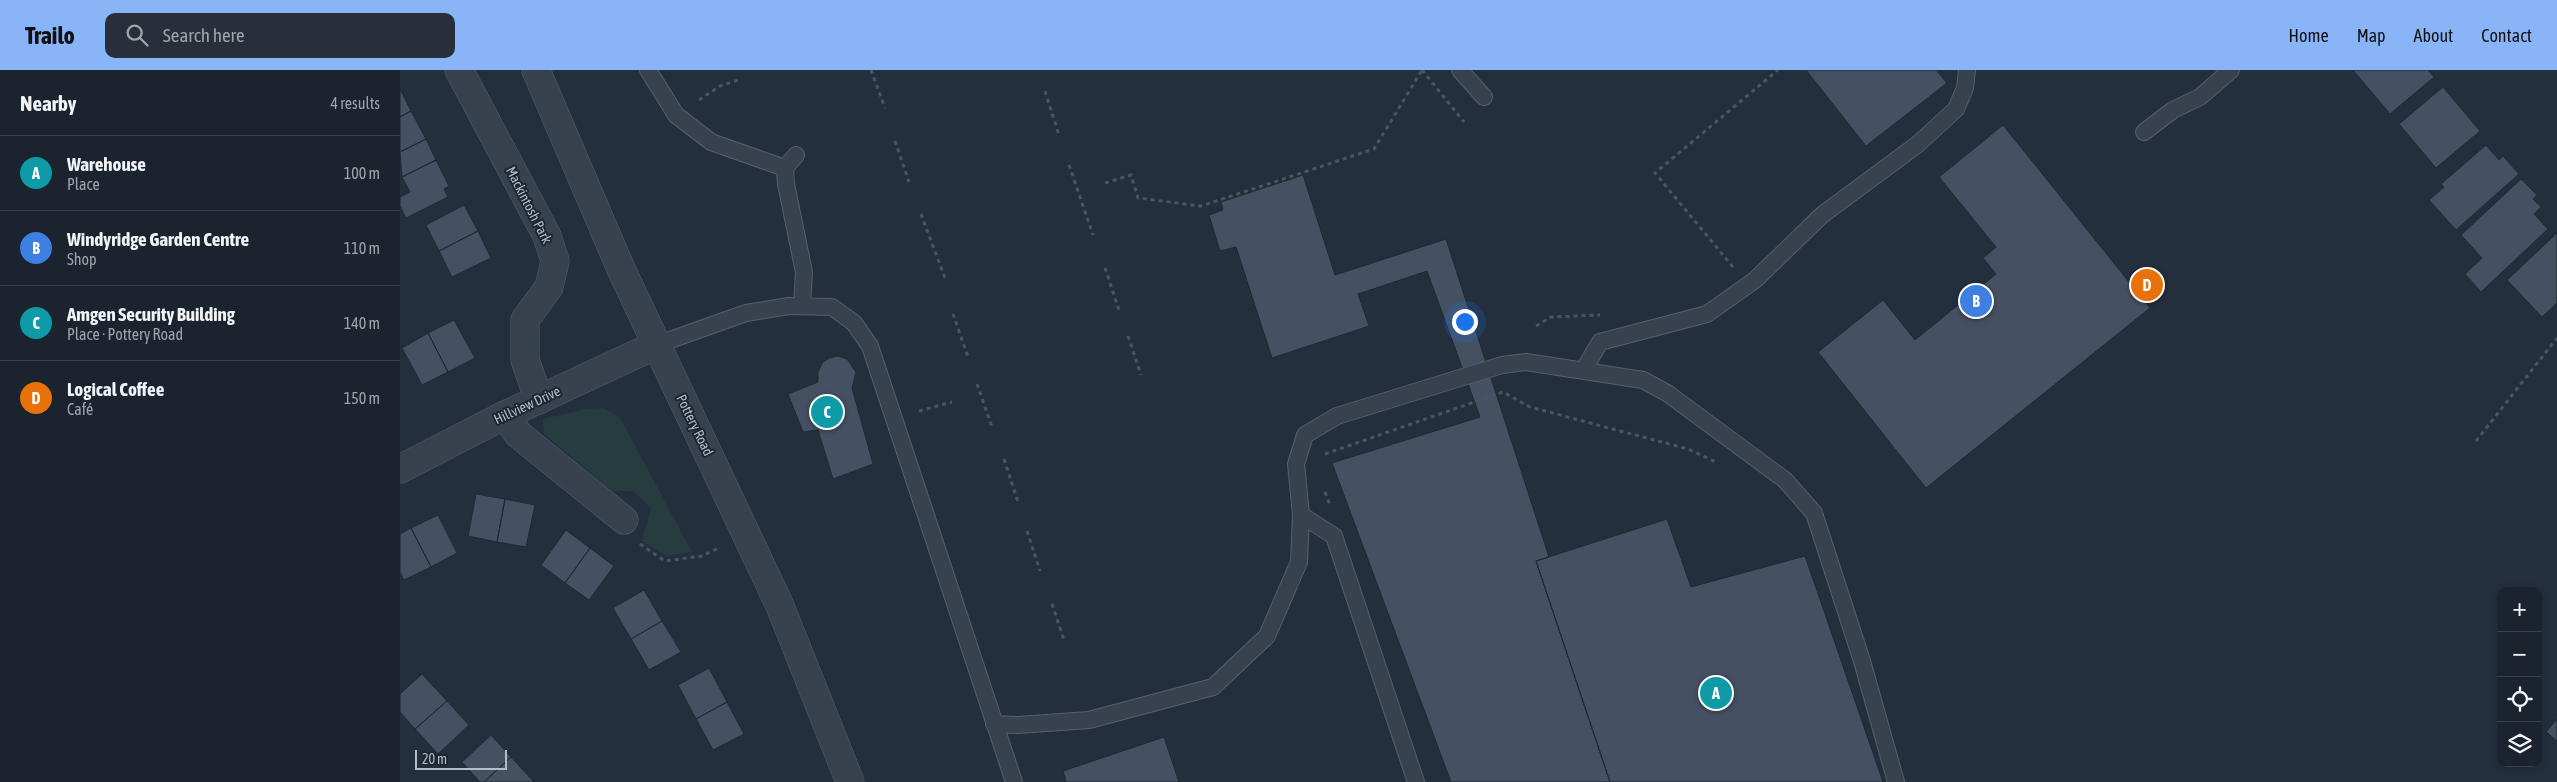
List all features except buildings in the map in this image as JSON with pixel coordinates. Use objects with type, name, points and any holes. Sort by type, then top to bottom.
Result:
[{"type":"street","name":"Mackintosh Park","points":[[459,70],[547,236],[556,261],[549,287],[525,320],[526,360],[539,400]]},
{"type":"street","name":"Pottery Road","points":[[536,70],[621,269],[780,606],[850,782]]},
{"type":"street","name":"Hillview Drive","points":[[400,469],[505,415],[656,345]]},
{"type":"street","points":[[505,415],[518,434],[624,520]]},
{"type":"lane","points":[[648,70],[676,115],[711,142],[785,168]]},
{"type":"lane","points":[[1460,70],[1484,97]]},
{"type":"lane","points":[[1582,371],[1600,342],[1708,314],[1755,280],[1822,215],[1918,144],[1956,109],[1965,88],[1967,70]]},
{"type":"lane","points":[[2144,132],[2173,110],[2200,97],[2231,70]]},
{"type":"lane","points":[[796,155],[785,168],[786,184],[804,272],[802,306]]},
{"type":"lane","points":[[656,345],[746,313],[789,306],[832,306],[854,322],[870,346],[1014,782]]},
{"type":"lane","points":[[994,724],[1018,725],[1089,720],[1213,687],[1267,636],[1299,562],[1301,515],[1296,464],[1305,435],[1337,416],[1502,365],[1526,362],[1643,380],[1667,393],[1785,480],[1814,513],[1862,662],[1896,782]]},
{"type":"lane","points":[[1301,515],[1334,536],[1416,782]]},
{"type":"path","points":[[871,70],[885,108]]},
{"type":"path","points":[[1105,183],[1131,175],[1138,198],[1201,206],[1374,149],[1422,70],[1464,122]]},
{"type":"path","points":[[1728,274],[1735,269],[1655,173],[1778,70]]},
{"type":"path","points":[[700,101],[720,86],[741,78]]},
{"type":"path","points":[[1045,91],[1059,135]]},
{"type":"path","points":[[895,142],[909,182]]},
{"type":"path","points":[[1069,165],[1093,235]]},
{"type":"path","points":[[921,214],[945,278]]},
{"type":"path","points":[[1105,268],[1119,310]]},
{"type":"path","points":[[952,314],[968,357]]},
{"type":"path","points":[[1536,326],[1551,317],[1602,315]]},
{"type":"path","points":[[1128,336],[1141,375]]},
{"type":"path","points":[[2476,441],[2557,338]]},
{"type":"path","points":[[977,384],[992,427]]},
{"type":"path","points":[[1318,456],[1503,392],[1530,407],[1688,450],[1723,465]]},
{"type":"path","points":[[920,411],[952,402]]},
{"type":"path","points":[[1004,459],[1018,502]]},
{"type":"path","points":[[1323,482],[1332,510]]},
{"type":"path","points":[[624,520],[639,543],[665,561],[702,556],[748,537]]},
{"type":"path","points":[[1027,532],[1040,571]]},
{"type":"path","points":[[1052,604],[1064,640]]},
{"type":"green space","points":[[603,408],[618,416],[624,425],[692,552],[666,556],[642,541],[651,509],[633,491],[612,491],[544,434],[543,419],[586,409]]},
{"type":"place","name":"Logical Coffee","points":[[2147,285]]},
{"type":"place","name":"Windyridge Garden Centre","points":[[1976,301]]},
{"type":"place","name":"Amgen Security Building","points":[[827,412]]},
{"type":"place","name":"Warehouse","points":[[1716,693]]}]
